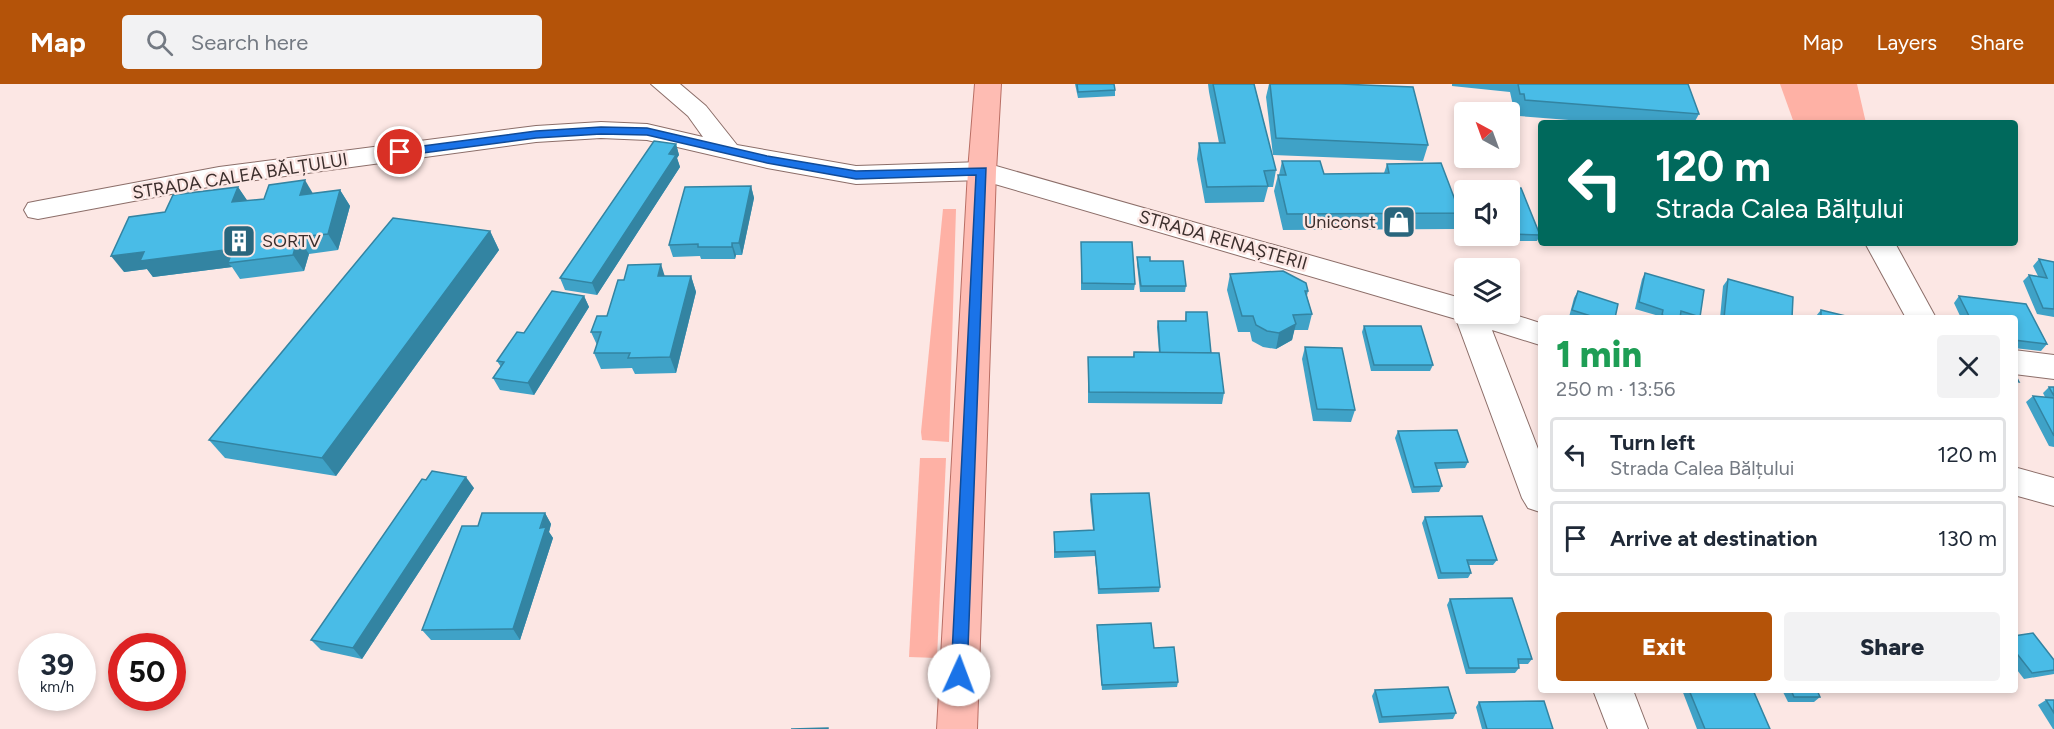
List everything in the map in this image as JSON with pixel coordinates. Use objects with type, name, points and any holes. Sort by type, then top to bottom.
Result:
[{"type":"main road","points":[[957,729],[982,171],[988,84]]},
{"type":"street","points":[[664,84],[697,111],[728,150]]},
{"type":"street","name":"STRADA CALEA BĂLȚULUI","points":[[38,210],[219,176],[536,135],[601,130],[647,132],[767,160],[856,175],[982,171]]},
{"type":"street","name":"STRADA RENAȘTERII","points":[[982,171],[1454,307]]},
{"type":"street","points":[[1882,246],[1919,315]]},
{"type":"street","points":[[1474,324],[1538,493]]},
{"type":"street","points":[[1508,324],[1538,333]]},
{"type":"street","points":[[2018,362],[2054,367]]},
{"type":"street","points":[[2018,482],[2054,492]]},
{"type":"street","points":[[1614,693],[1628,729]]},
{"type":"shaded area","points":[[1780,84],[1857,84],[1865,120],[1793,120]]},
{"type":"shaded area","points":[[943,209],[956,209],[949,442],[922,440],[921,432]]},
{"type":"shaded area","points":[[920,458],[946,458],[937,658],[909,657]]},
{"type":"building","points":[[1077,84],[1114,84],[1115,90],[1078,92]]},
{"type":"building","points":[[1213,84],[1254,84],[1276,170],[1264,171],[1268,186],[1207,187],[1199,143],[1225,143]]},
{"type":"building","points":[[1270,84],[1413,87],[1428,145],[1276,138]]},
{"type":"building","points":[[1518,84],[1688,84],[1699,114],[1525,100],[1524,94],[1520,94]]},
{"type":"building","points":[[654,141],[676,144],[669,154],[676,155],[592,283],[560,278]]},
{"type":"building","points":[[1282,161],[1320,161],[1324,174],[1389,173],[1387,164],[1441,163],[1454,197],[1454,213],[1287,214],[1278,175],[1286,175]]},
{"type":"building","name":"SORTV","points":[[305,180],[300,195],[340,190],[328,234],[298,237],[293,255],[228,263],[233,249],[140,261],[144,252],[111,256],[129,217],[165,212],[173,195],[238,187],[232,202],[264,199],[269,185]]},
{"type":"building","points":[[751,186],[739,243],[732,243],[732,247],[698,247],[698,244],[669,245],[685,187]]},
{"type":"building","points":[[1520,188],[1538,230],[1538,235],[1520,234]]},
{"type":"building","points":[[393,218],[490,231],[322,458],[209,440]]},
{"type":"building","points":[[1081,242],[1132,242],[1135,284],[1082,283]]},
{"type":"building","points":[[1137,257],[1150,257],[1150,261],[1183,261],[1186,286],[1141,286]]},
{"type":"building","points":[[2039,259],[2054,262],[2054,309],[2043,308],[2029,275],[2047,278]]},
{"type":"building","points":[[661,264],[658,276],[691,276],[670,357],[628,358],[630,353],[594,353],[601,332],[591,332],[597,316],[607,316],[618,280],[624,280],[628,265]]},
{"type":"building","points":[[1283,271],[1306,283],[1308,291],[1305,291],[1312,314],[1293,315],[1296,324],[1279,333],[1267,331],[1256,325],[1253,316],[1242,316],[1230,274]]},
{"type":"building","points":[[1645,273],[1704,290],[1700,315],[1681,311],[1680,315],[1662,315],[1663,310],[1639,302]]},
{"type":"building","points":[[1728,279],[1793,297],[1792,315],[1724,315]]},
{"type":"building","points":[[552,291],[584,296],[528,383],[493,378],[504,362],[497,361],[517,332],[524,333]]},
{"type":"building","points":[[1578,291],[1618,304],[1616,315],[1588,315],[1572,310]]},
{"type":"building","points":[[1959,296],[2026,304],[2047,344],[2018,340],[2018,315],[1968,315]]},
{"type":"building","points":[[1821,310],[1842,315],[1821,315]]},
{"type":"building","points":[[1186,312],[1207,312],[1211,353],[1160,353],[1158,321],[1186,321]]},
{"type":"building","points":[[1364,326],[1421,326],[1433,365],[1374,365]]},
{"type":"building","points":[[1305,347],[1342,348],[1355,410],[1317,409]]},
{"type":"building","points":[[1134,352],[1219,353],[1224,393],[1089,392],[1088,357],[1134,357]]},
{"type":"building","points":[[2033,396],[2054,398],[2054,436]]},
{"type":"building","points":[[1457,430],[1468,462],[1435,463],[1442,486],[1414,487],[1398,431]]},
{"type":"building","points":[[432,471],[466,477],[353,648],[311,640],[422,479],[426,480]]},
{"type":"building","points":[[1149,493],[1160,587],[1099,589],[1095,551],[1055,552],[1054,532],[1094,530],[1091,494]]},
{"type":"building","points":[[482,513],[545,513],[540,528],[546,527],[513,629],[422,630],[462,526],[478,526]]},
{"type":"building","points":[[1482,516],[1497,560],[1467,560],[1471,573],[1441,573],[1425,517]]},
{"type":"building","points":[[1512,598],[1532,659],[1518,659],[1519,668],[1469,668],[1450,599]]},
{"type":"building","points":[[1151,623],[1154,648],[1174,647],[1178,682],[1102,685],[1097,625]]},
{"type":"building","points":[[2033,633],[2054,660],[2054,670],[2032,673],[2018,655],[2018,635]]},
{"type":"building","points":[[1448,687],[1456,713],[1382,717],[1375,690]]},
{"type":"building","points":[[1690,693],[1754,693],[1770,729],[1705,729]]},
{"type":"building","points":[[1792,693],[1818,693],[1820,697],[1794,697]]},
{"type":"building","points":[[2046,700],[2054,700],[2054,713]]},
{"type":"building","points":[[1544,701],[1553,729],[1487,729],[1479,702]]},
{"type":"place","name":"Uniconst","points":[[1399,222]]},
{"type":"place","name":"SORTV","points":[[239,241]]},
{"type":"route","points":[[400,152],[536,135],[601,130],[647,132],[767,160],[856,175],[953,174],[982,171],[959,675]]}]
